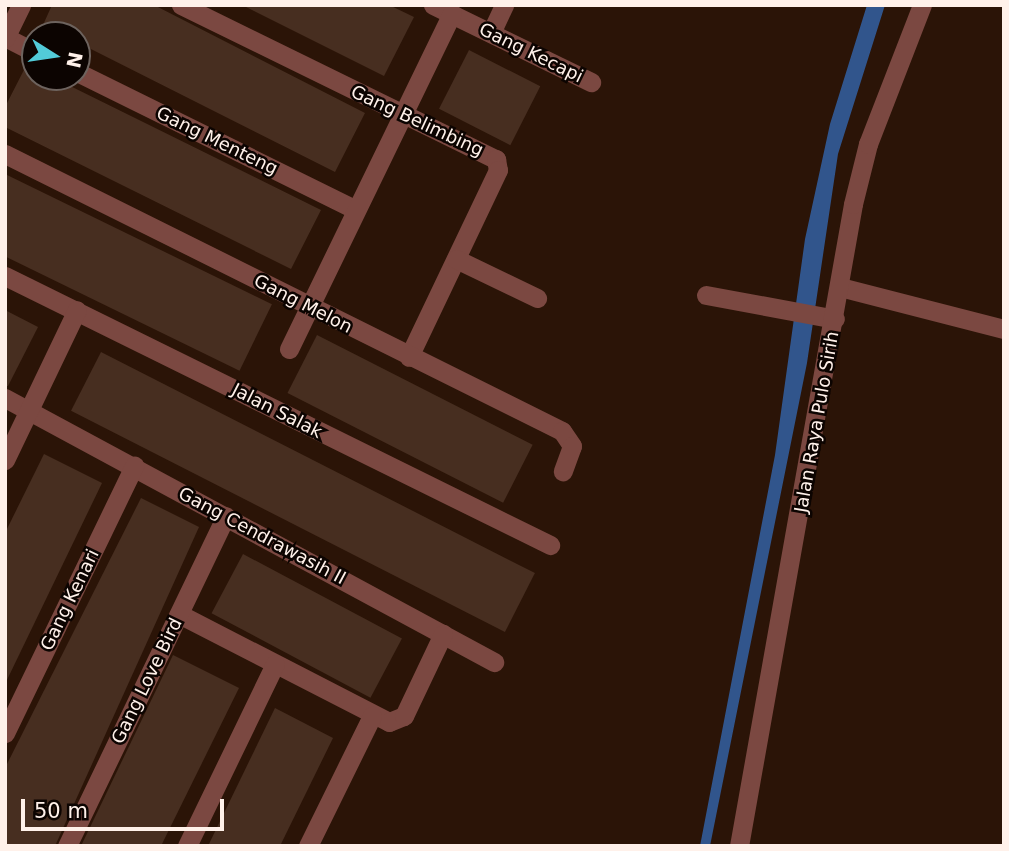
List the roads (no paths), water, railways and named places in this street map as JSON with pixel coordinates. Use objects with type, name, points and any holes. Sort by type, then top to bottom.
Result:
[{"type":"street","points":[[21,5],[5,37],[21,45]]},
{"type":"street","name":"Gang Belimbing","points":[[181,5],[402,116],[496,159],[498,170],[410,357]]},
{"type":"street","name":"Gang Kecapi","points":[[433,5],[591,82]]},
{"type":"street","points":[[491,33],[504,5]]},
{"type":"street","name":"Jalan Raya Pulo Sirih","points":[[739,846],[830,318],[840,287],[868,144],[922,5]]},
{"type":"street","points":[[289,349],[452,15]]},
{"type":"street","name":"Gang Menteng","points":[[91,79],[356,210]]},
{"type":"street","name":"Gang Melon","points":[[5,154],[562,432],[572,446],[563,471]]},
{"type":"street","points":[[456,259],[537,298]]},
{"type":"street","name":"Jalan Salak","points":[[5,276],[550,545]]},
{"type":"street","points":[[840,287],[1004,329]]},
{"type":"street","points":[[706,295],[830,318]]},
{"type":"street","points":[[5,460],[77,310]]},
{"type":"street","name":"Gang Cendrawasih II","points":[[5,398],[494,662]]},
{"type":"street","name":"Gang Kenari","points":[[5,733],[134,466]]},
{"type":"street","name":"Gang Love Bird","points":[[67,846],[226,516]]},
{"type":"street","points":[[179,614],[372,716],[389,722],[404,716],[443,634]]},
{"type":"street","points":[[187,846],[275,664]]},
{"type":"street","points":[[308,846],[372,716]]},
{"type":"water","points":[[867,5],[885,5],[838,154],[807,363],[710,846],[700,846],[775,455],[805,239],[830,124]]}]
